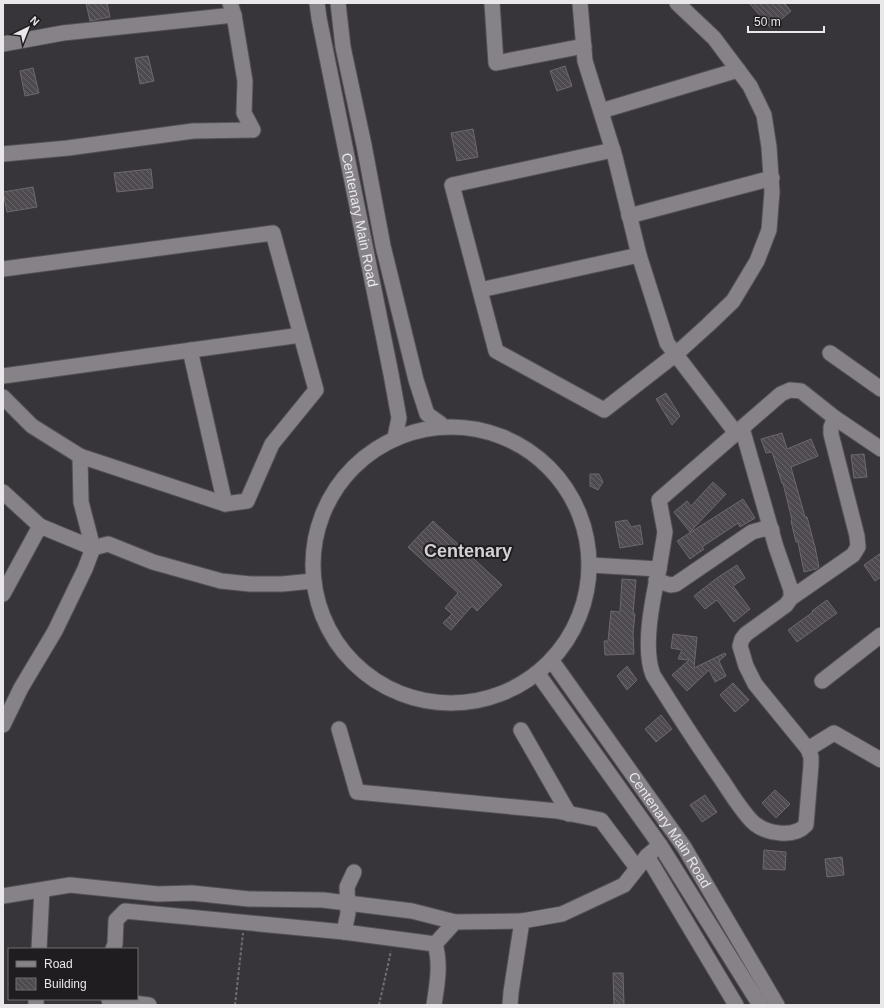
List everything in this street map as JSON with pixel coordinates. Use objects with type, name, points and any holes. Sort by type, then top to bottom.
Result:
[{"type":"street","name":"Centenary Main Road","points":[[317,3],[399,418],[395,437]]},
{"type":"street","name":"Centenary Main Road","points":[[338,3],[343,47],[364,145],[383,246],[416,380],[427,414],[441,424]]},
{"type":"street","points":[[492,3],[496,63],[584,46]]},
{"type":"street","points":[[580,3],[585,60],[613,150],[639,255],[667,343],[739,431],[791,590],[791,598]]},
{"type":"street","points":[[613,150],[452,185],[496,350],[604,410],[676,354],[708,326],[733,301],[757,261],[769,230],[772,178],[764,115],[750,86],[714,38],[677,3]]},
{"type":"street","points":[[3,44],[63,33],[232,9],[245,81],[244,113],[253,130],[193,131],[68,148],[3,154]]},
{"type":"street","points":[[601,111],[738,70]]},
{"type":"street","points":[[630,216],[772,178]]},
{"type":"street","points":[[3,269],[273,233],[316,390],[272,444],[247,501],[225,504],[80,456],[32,426],[3,396]]},
{"type":"street","points":[[480,290],[639,255]]},
{"type":"street","points":[[3,376],[301,335]]},
{"type":"street","points":[[190,350],[225,504]]},
{"type":"street","points":[[830,353],[881,389]]},
{"type":"street","points":[[835,418],[831,427],[831,434],[857,536],[858,547],[853,555],[791,598],[786,604],[746,634],[742,639],[740,646],[746,666],[754,684],[808,749],[811,757],[806,825],[796,832],[767,832],[755,824],[735,800],[692,737],[653,675],[650,666],[648,657],[650,612],[665,532],[659,500],[781,394],[790,390],[801,391],[835,418],[881,448]]},
{"type":"street","points":[[441,424],[490,432],[523,447],[551,469],[572,497],[583,523],[590,565],[586,600],[573,633],[552,661],[538,674],[510,691],[479,701],[446,704],[414,698],[384,686],[357,666],[336,642],[321,612],[313,581],[313,548],[316,535],[321,516],[336,487],[357,463],[395,437],[441,424]]},
{"type":"street","points":[[3,725],[21,688],[55,631],[85,570],[93,548],[81,502],[80,456]]},
{"type":"street","points":[[3,492],[40,526],[93,548],[108,544],[153,562],[221,581],[250,584],[282,584],[313,581]]},
{"type":"street","points":[[3,594],[40,526]]},
{"type":"street","points":[[590,565],[657,574],[670,585],[676,584],[752,532],[763,529],[772,530]]},
{"type":"street","points":[[822,681],[881,635]]},
{"type":"street","name":"Centenary Main Road","points":[[552,661],[684,847],[777,1005]]},
{"type":"street","name":"Centenary Main Road","points":[[538,674],[660,845],[760,1005]]},
{"type":"street","points":[[339,729],[358,792],[557,811],[601,820],[637,868]]},
{"type":"street","points":[[521,730],[569,814]]},
{"type":"street","points":[[808,749],[834,733],[881,760]]},
{"type":"street","points":[[3,896],[70,885],[158,894],[192,893],[249,899],[324,900],[412,911],[455,922],[522,921],[562,914],[624,885],[647,856],[660,845]]},
{"type":"street","points":[[647,856],[736,1005]]},
{"type":"street","points":[[344,932],[348,913],[348,887],[354,872]]},
{"type":"street","points":[[40,948],[42,890]]},
{"type":"street","points":[[113,948],[115,944],[116,920],[125,911],[344,932],[435,944]]},
{"type":"street","points":[[510,1005],[522,921]]},
{"type":"street","points":[[435,944],[455,922]]},
{"type":"street","points":[[434,1005],[438,978],[438,953],[435,944]]},
{"type":"street","points":[[108,1001],[149,1005]]},
{"type":"path","points":[[235,1005],[244,922]]},
{"type":"path","points":[[379,1005],[394,938]]},
{"type":"building","points":[[86,3],[107,3],[110,17],[90,21]]},
{"type":"building","points":[[749,3],[784,3],[791,11],[771,28]]},
{"type":"building","points":[[148,56],[154,81],[140,84],[135,58]]},
{"type":"building","points":[[565,66],[572,86],[557,91],[550,71]]},
{"type":"building","points":[[33,68],[39,93],[25,96],[20,71]]},
{"type":"building","points":[[473,129],[478,157],[457,161],[451,133]]},
{"type":"building","points":[[151,169],[153,188],[117,192],[114,173]]},
{"type":"building","points":[[33,187],[37,207],[7,212],[3,192]]},
{"type":"building","points":[[666,393],[680,416],[672,425],[656,399]]},
{"type":"building","points":[[782,433],[787,449],[811,439],[818,456],[791,467],[805,517],[807,517],[819,567],[804,572],[783,483],[772,452],[766,453],[761,439]]},
{"type":"building","points":[[864,454],[867,477],[854,478],[851,455]]},
{"type":"building","points":[[590,474],[599,474],[603,482],[598,490],[590,486]]},
{"type":"building","points":[[713,482],[726,494],[690,532],[674,512],[687,501],[691,506]]},
{"type":"building","points":[[743,499],[755,518],[740,527],[738,523],[702,547],[704,549],[690,559],[677,541]]},
{"type":"building","points":[[627,520],[631,527],[640,525],[643,544],[620,548],[615,522]]},
{"type":"building","points":[[433,521],[502,585],[477,611],[472,606],[451,630],[443,623],[452,614],[445,608],[458,593],[408,547]]},
{"type":"building","points":[[881,553],[881,577],[875,581],[864,565]]},
{"type":"building","points":[[737,565],[745,578],[733,586],[750,609],[734,622],[717,600],[705,609],[694,596]]},
{"type":"building","points":[[622,579],[636,580],[633,613],[635,614],[633,633],[634,654],[605,655],[604,641],[608,641],[611,611],[620,612]]},
{"type":"building","points":[[827,600],[837,613],[797,642],[788,630]]},
{"type":"building","points":[[673,634],[697,637],[694,668],[725,653],[726,655],[719,661],[726,676],[715,682],[709,670],[687,691],[672,675],[689,660],[678,659],[682,650],[671,648]]},
{"type":"building","points":[[627,666],[637,680],[627,690],[617,676]]},
{"type":"building","points":[[733,683],[749,700],[735,712],[720,695]]},
{"type":"building","points":[[661,715],[672,729],[656,742],[645,729]]},
{"type":"building","points":[[775,790],[790,804],[776,818],[762,803]]},
{"type":"building","points":[[705,795],[717,812],[702,822],[690,805]]},
{"type":"building","points":[[764,850],[786,852],[785,870],[763,869]]},
{"type":"building","points":[[842,857],[844,875],[827,877],[825,859]]},
{"type":"building","points":[[613,973],[623,973],[624,1005],[614,1005]]},
{"type":"district","name":"Centenary","points":[[468,551]]}]
